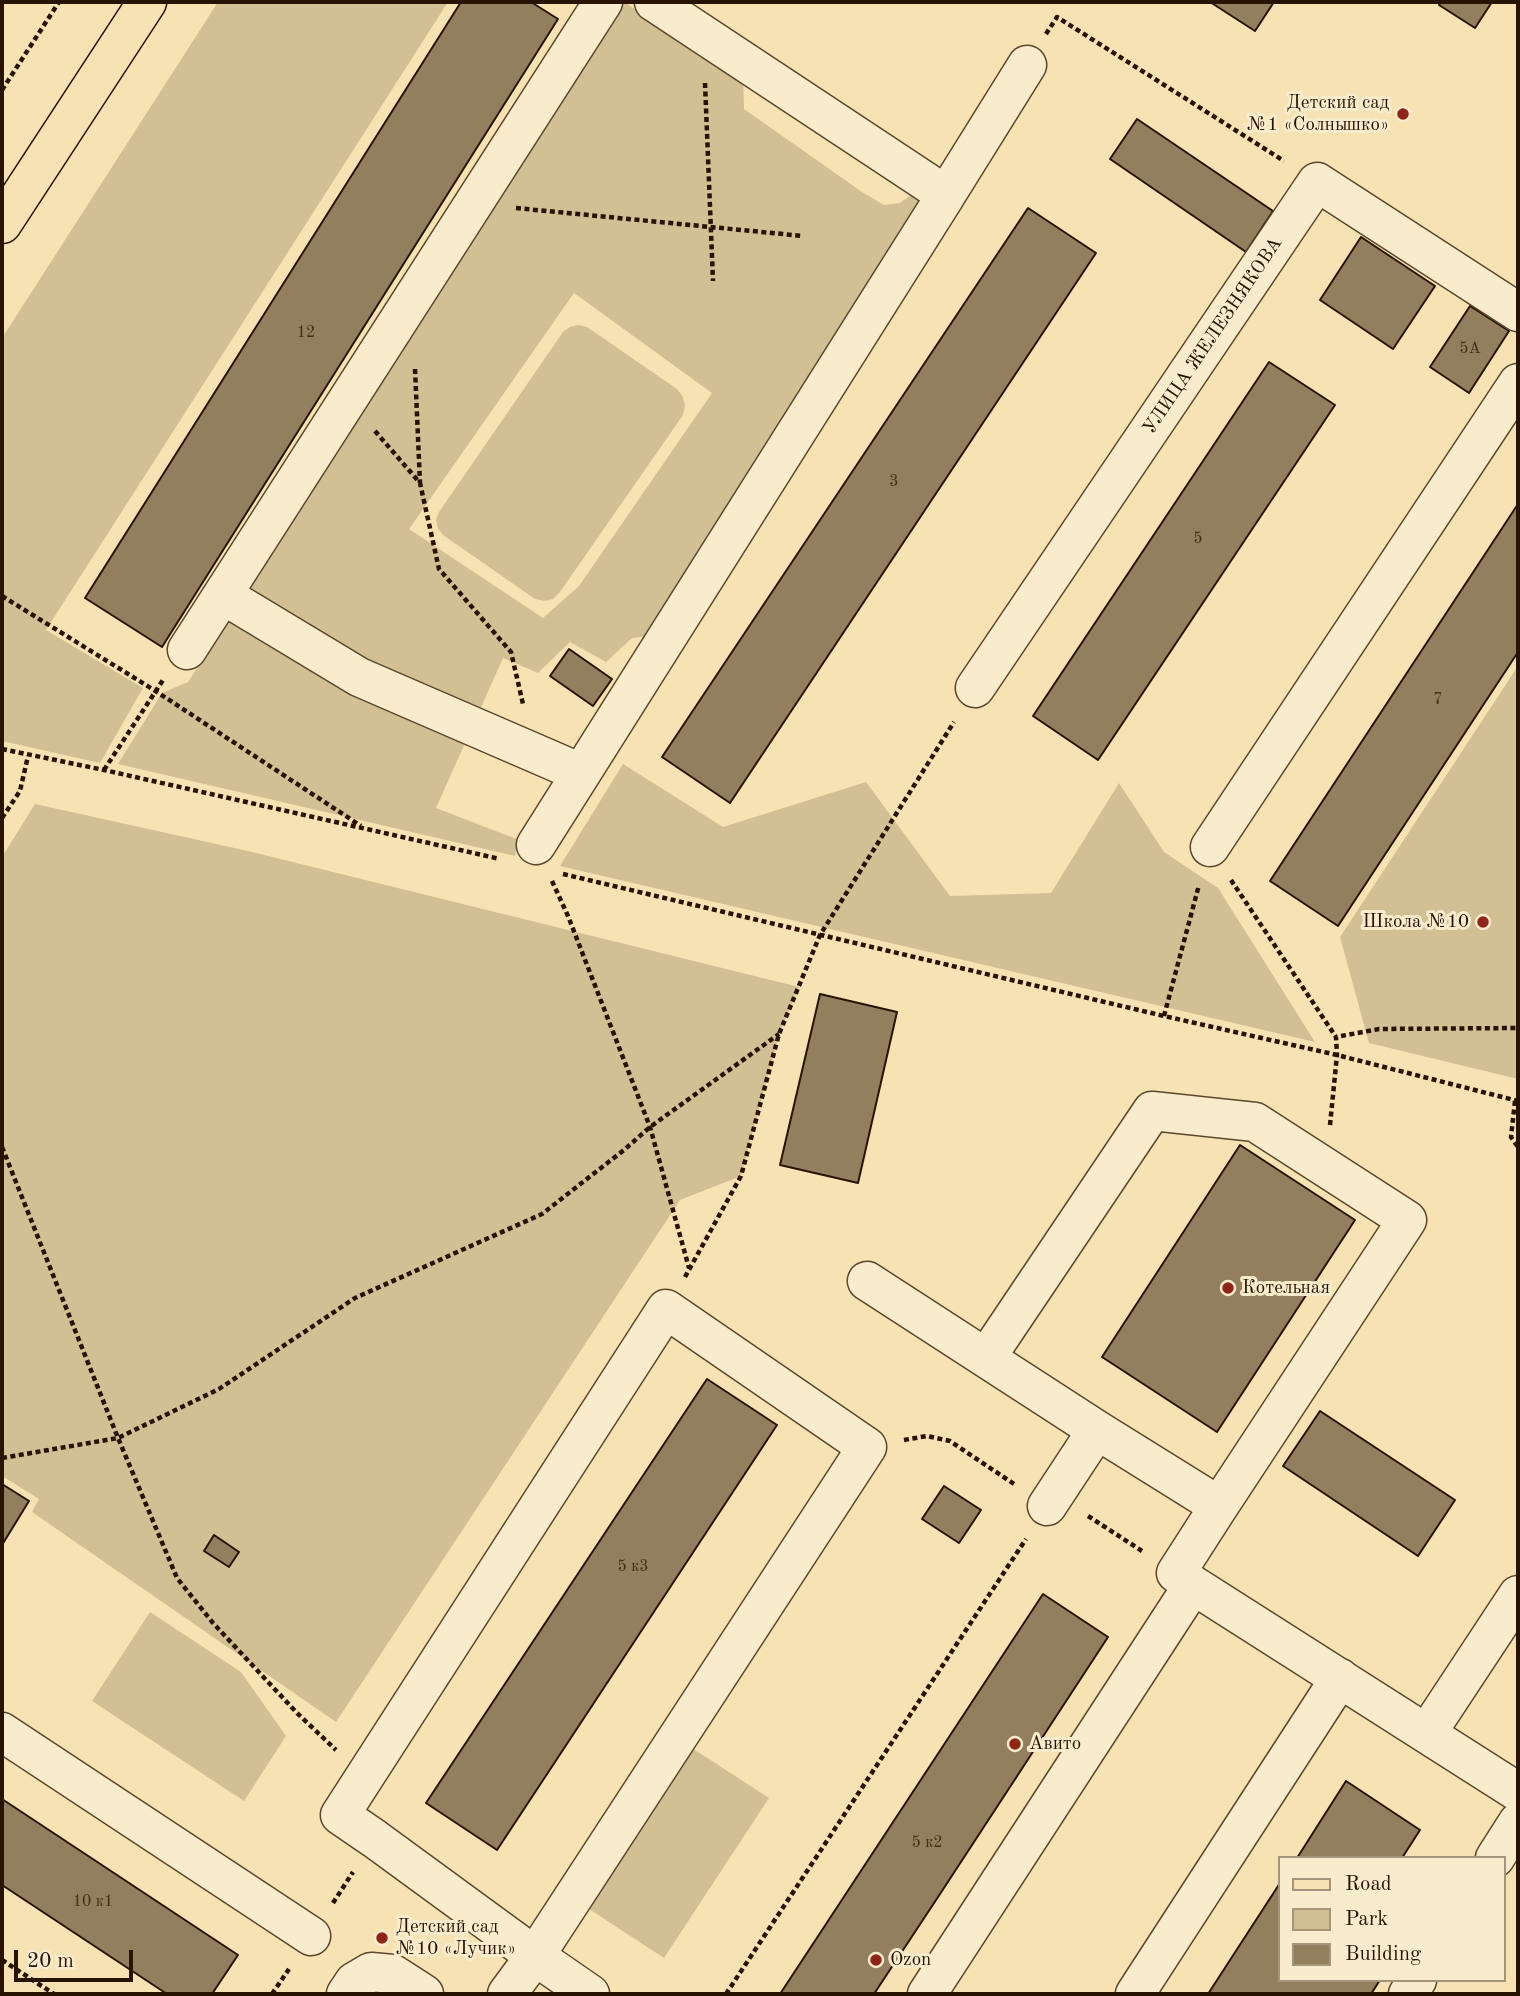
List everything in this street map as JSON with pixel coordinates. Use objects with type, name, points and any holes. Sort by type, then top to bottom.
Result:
[{"type":"main road","points":[[2,224],[147,2]]},
{"type":"street","points":[[187,650],[603,2]]},
{"type":"street","points":[[654,2],[946,195]]},
{"type":"street","points":[[530,858],[1027,65]]},
{"type":"street","points":[[1317,182],[1518,312]]},
{"type":"street","name":"УЛИЦА ЖЕЛЕЗНЯКОВА","points":[[975,688],[1317,182]]},
{"type":"street","points":[[1210,847],[1518,383]]},
{"type":"street","points":[[223,595],[359,677],[581,773]]},
{"type":"street","points":[[927,1994],[1185,1579],[1219,1506],[1407,1220],[1255,1122],[1152,1111],[986,1357]]},
{"type":"street","points":[[867,1281],[1219,1506]]},
{"type":"street","points":[[507,1994],[535,1956],[867,1447],[666,1309],[340,1815],[535,1956],[590,1994]]},
{"type":"street","points":[[1051,1500],[1097,1430]]},
{"type":"street","points":[[1185,1579],[1518,1792]]},
{"type":"street","points":[[1427,1733],[1518,1595]]},
{"type":"street","points":[[1135,1994],[1340,1678]]},
{"type":"street","points":[[2,1731],[311,1936]]},
{"type":"street","points":[[1496,1856],[1518,1822]]},
{"type":"street","points":[[346,1994],[354,1982],[371,1972],[393,1974],[424,1994]]},
{"type":"path","points":[[2,90],[59,2]]},
{"type":"path","points":[[1027,65],[1057,17],[1317,182]]},
{"type":"path","points":[[704,35],[713,281]]},
{"type":"path","points":[[474,204],[803,236]]},
{"type":"path","points":[[415,365],[420,483],[439,569],[511,652],[535,752]]},
{"type":"path","points":[[349,399],[420,483]]},
{"type":"path","points":[[2,596],[155,690],[364,828]]},
{"type":"path","points":[[104,770],[155,690],[187,650]]},
{"type":"path","points":[[666,1309],[741,1176],[779,1034],[820,935],[975,688]]},
{"type":"path","points":[[2,749],[364,828],[530,858],[568,916],[650,1127],[690,1269]]},
{"type":"path","points":[[2,818],[20,791],[29,756]]},
{"type":"path","points":[[1164,1016],[1210,847]]},
{"type":"path","points":[[1210,847],[1336,1037],[1326,1168]]},
{"type":"path","points":[[560,873],[1336,1055],[1517,1101],[1511,1137],[1518,1147]]},
{"type":"path","points":[[1336,1037],[1379,1029],[1518,1028]]},
{"type":"path","points":[[2,1458],[117,1438],[219,1389],[355,1298],[542,1214],[650,1127],[779,1034]]},
{"type":"path","points":[[2,1147],[117,1438],[177,1578],[213,1623],[297,1713],[364,1777]]},
{"type":"path","points":[[867,1447],[927,1436],[950,1441],[1185,1579]]},
{"type":"path","points":[[726,1994],[1051,1500]]},
{"type":"path","points":[[2,1959],[54,1994]]},
{"type":"green space","points":[[218,2],[448,2],[46,630],[143,688],[100,763],[2,741],[2,338]]},
{"type":"green space","points":[[624,2],[743,78],[744,109],[862,192],[884,205],[900,203],[916,191],[932,203],[657,635],[632,638],[606,662],[570,642],[538,673],[503,658],[436,808],[519,840],[515,856],[118,764],[162,693],[188,682]],"holes":[[[574,293],[712,393],[579,586],[543,618],[409,529]]]},
{"type":"green space","points":[[578,325],[587,327],[677,389],[685,406],[683,415],[560,592],[553,599],[545,601],[535,599],[443,535],[436,520],[563,332]]},
{"type":"green space","points":[[1518,666],[1518,1079],[1369,1043],[1340,937]]},
{"type":"green space","points":[[623,764],[723,827],[866,782],[950,896],[1051,893],[1119,783],[1164,852],[1218,888],[1315,1042],[560,866]]},
{"type":"green space","points":[[35,804],[248,851],[799,987],[779,1034],[741,1176],[680,1200],[336,1722],[32,1512],[39,1499],[2,1476],[2,857]]},
{"type":"green space","points":[[150,1612],[241,1672],[286,1736],[244,1801],[92,1701]]},
{"type":"green space","points":[[692,1748],[769,1798],[664,1958],[586,1907]]},
{"type":"building","points":[[461,2],[531,2],[558,19],[162,647],[85,598]]},
{"type":"building","points":[[1210,2],[1274,2],[1255,31]]},
{"type":"building","points":[[1441,2],[1492,2],[1475,28],[1439,5]]},
{"type":"building","points":[[1137,119],[1273,211],[1246,252],[1110,159]]},
{"type":"building","points":[[1028,208],[1096,253],[730,803],[662,757]]},
{"type":"building","points":[[1361,237],[1435,286],[1393,349],[1320,300]]},
{"type":"building","points":[[1470,306],[1509,331],[1469,393],[1430,367]]},
{"type":"building","points":[[1269,362],[1335,405],[1098,760],[1033,716]]},
{"type":"building","points":[[1518,504],[1518,652],[1338,926],[1270,881]]},
{"type":"building","points":[[569,649],[612,679],[593,706],[550,676]]},
{"type":"building","points":[[820,994],[897,1012],[858,1183],[780,1165]]},
{"type":"building","name":"Котельная","points":[[1240,1145],[1355,1220],[1217,1432],[1102,1357]]},
{"type":"building","points":[[707,1379],[777,1425],[497,1850],[426,1803]]},
{"type":"building","points":[[1320,1411],[1455,1500],[1418,1556],[1283,1466]]},
{"type":"building","points":[[2,1484],[29,1501],[2,1545]]},
{"type":"building","points":[[944,1486],[981,1510],[959,1543],[922,1519]]},
{"type":"building","points":[[214,1535],[239,1552],[229,1567],[204,1551]]},
{"type":"building","points":[[1043,1594],[1108,1637],[940,1894],[874,1994],[780,1994]]},
{"type":"building","points":[[1346,1781],[1420,1830],[1403,1856],[1298,1856]]},
{"type":"building","points":[[2,1799],[238,1955],[212,1994],[167,1994],[2,1885]]},
{"type":"building","points":[[1278,1886],[1278,1982],[1379,1982],[1371,1994],[1208,1994]]},
{"type":"place","name":"Детский сад №1 «Солнышко»","points":[[1403,114]]},
{"type":"place","name":"Школа №10","points":[[1483,922]]},
{"type":"place","name":"Котельная","points":[[1228,1288]]},
{"type":"place","name":"Авито","points":[[1015,1744]]},
{"type":"place","name":"Детский сад №10 «Лучик»","points":[[382,1938]]},
{"type":"place","name":"Ozon","points":[[876,1960]]}]
